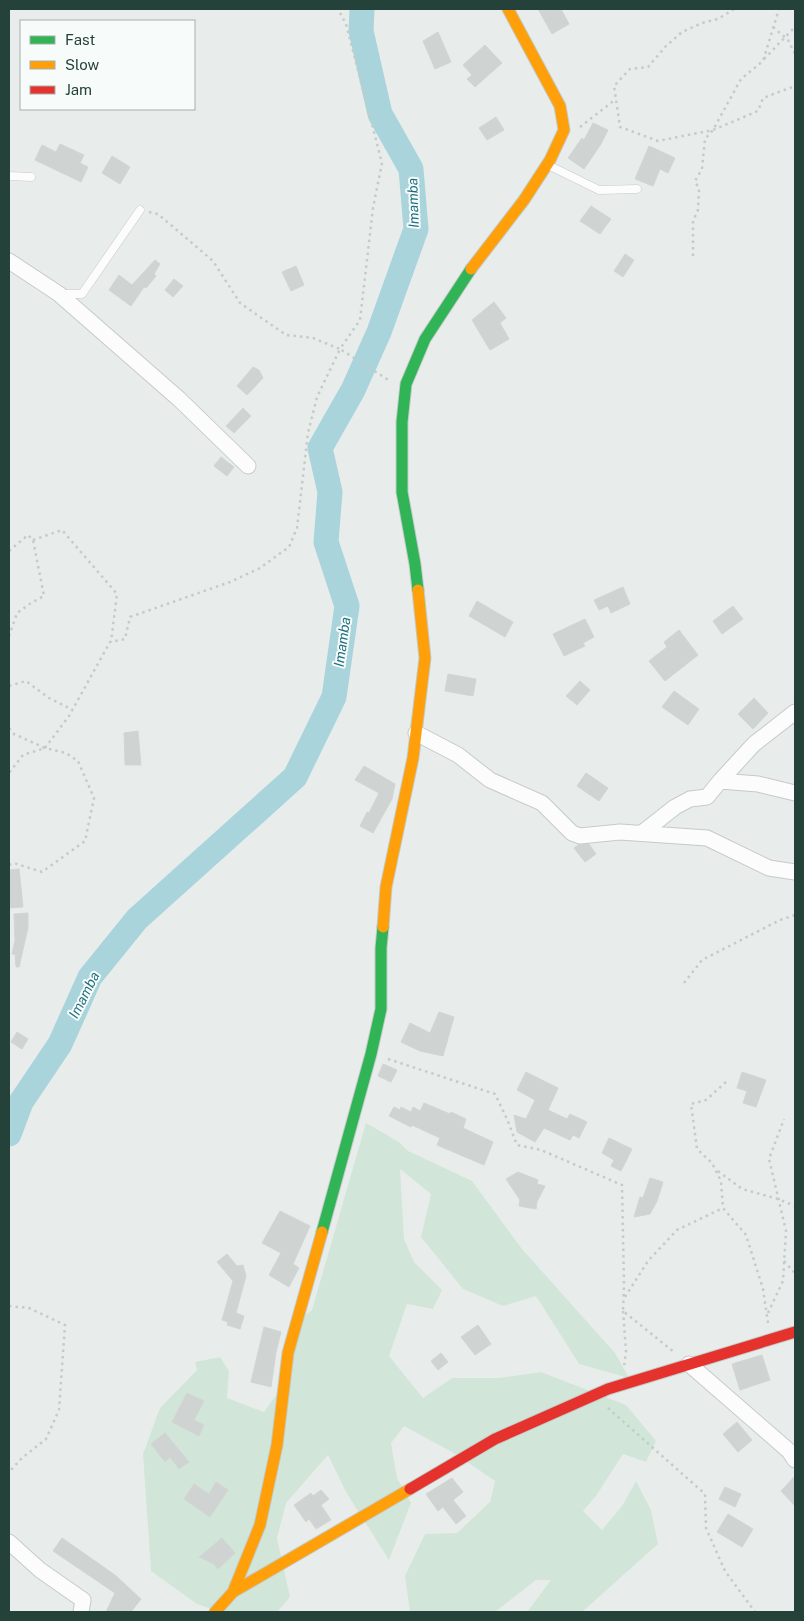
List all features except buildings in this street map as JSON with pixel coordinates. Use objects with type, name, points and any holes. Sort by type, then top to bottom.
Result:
[{"type":"street","points":[[233,1592],[260,1525],[277,1445],[288,1353],[371,1054],[381,1009],[381,948],[386,887],[413,758],[424,658],[415,564],[402,492],[402,422],[406,384],[425,339],[470,270],[524,200],[547,164],[564,130],[560,106],[508,9]]},
{"type":"street","points":[[9,261],[59,294],[179,398],[248,466]]},
{"type":"street","points":[[642,833],[675,807],[690,800],[707,798],[754,744],[795,712]]},
{"type":"street","points":[[416,733],[458,755],[490,780],[542,803],[572,833],[580,836],[620,832],[708,838],[769,868],[795,872]]},
{"type":"street","points":[[720,781],[758,784],[795,793]]},
{"type":"street","points":[[215,1612],[233,1592],[495,1439],[622,1385],[795,1332]]},
{"type":"street","points":[[689,1364],[789,1451],[795,1460]]},
{"type":"street","points":[[9,1542],[40,1570],[83,1600],[81,1612]]},
{"type":"lane","points":[[547,164],[599,190],[637,189]]},
{"type":"lane","points":[[9,176],[31,177]]},
{"type":"lane","points":[[59,294],[82,294],[140,210]]},
{"type":"path","points":[[110,642],[125,639],[130,617],[230,582],[260,568],[289,547],[297,528],[308,433],[317,397],[340,349],[360,320],[373,208],[382,163],[346,24],[338,9]]},
{"type":"path","points":[[734,9],[718,20],[702,23],[682,32],[666,46],[648,67],[630,70],[614,86],[620,127],[658,141],[713,130],[758,111],[763,98],[795,86]]},
{"type":"path","points":[[764,60],[779,9]]},
{"type":"path","points":[[773,27],[788,40],[795,54]]},
{"type":"path","points":[[693,256],[693,221],[698,210],[699,189],[695,181],[702,169],[704,139],[713,130],[741,79],[764,60],[795,27]]},
{"type":"path","points":[[564,130],[574,132],[616,99]]},
{"type":"path","points":[[140,210],[158,214],[213,261],[240,303],[286,335],[313,338],[340,349],[391,381]]},
{"type":"path","points":[[9,773],[23,755],[45,748],[73,710],[110,642],[117,594],[62,530],[33,540]]},
{"type":"path","points":[[9,551],[28,535],[33,540],[44,596],[30,603],[17,613],[9,635]]},
{"type":"path","points":[[9,686],[26,682],[48,698],[73,710]]},
{"type":"path","points":[[9,728],[14,734],[45,748],[66,753],[78,761],[94,798],[85,841],[42,872],[14,863],[9,865]]},
{"type":"path","points":[[684,983],[702,960],[780,920],[795,915]]},
{"type":"path","points":[[371,1054],[495,1094],[507,1118],[517,1145],[541,1150],[622,1186],[623,1311],[626,1351],[622,1385]]},
{"type":"path","points":[[726,1082],[706,1100],[690,1104],[697,1149],[716,1169],[721,1181],[723,1208],[746,1235],[763,1289],[770,1340]]},
{"type":"path","points":[[767,1314],[783,1281],[786,1231],[769,1159],[784,1119]]},
{"type":"path","points":[[716,1169],[742,1189],[795,1206]]},
{"type":"path","points":[[624,1298],[648,1261],[676,1230],[723,1208]]},
{"type":"path","points":[[784,1261],[795,1273]]},
{"type":"path","points":[[9,1306],[29,1308],[64,1325],[59,1410],[46,1439],[22,1458],[9,1472]]},
{"type":"path","points":[[623,1311],[689,1364]]},
{"type":"path","points":[[594,1396],[705,1494],[706,1528],[725,1571],[755,1612]]},
{"type":"green space","points":[[366,1123],[399,1142],[408,1151],[472,1181],[522,1249],[615,1353],[629,1378],[579,1364],[536,1296],[503,1306],[463,1289],[421,1237],[431,1194],[400,1169],[404,1239],[414,1262],[442,1290],[433,1309],[407,1304],[389,1356],[423,1398],[452,1378],[499,1378],[541,1372],[626,1405],[656,1441],[646,1462],[623,1454],[596,1496],[583,1511],[602,1530],[622,1506],[636,1481],[651,1510],[658,1544],[582,1612],[527,1612],[551,1580],[536,1580],[495,1612],[410,1612],[405,1576],[425,1534],[457,1533],[490,1502],[495,1481],[452,1452],[404,1426],[391,1443],[397,1478],[411,1503],[389,1560],[346,1492],[328,1455],[286,1503],[277,1538],[290,1597],[277,1612],[220,1612],[197,1604],[151,1571],[143,1454],[160,1408],[197,1370],[195,1362],[220,1357],[229,1371],[227,1398],[264,1412],[276,1395],[295,1323],[312,1310]]},
{"type":"waterway","name":"Imamba","points":[[9,1134],[21,1102],[60,1044],[90,977],[137,919],[295,777],[334,697],[347,606],[326,542],[330,492],[320,448],[353,390],[379,332],[416,229],[411,169],[380,114],[361,31],[362,9]]},
{"type":"traffic: fast","points":[[418,590],[402,492],[402,422],[406,384],[425,339],[471,269]]},
{"type":"traffic: fast","points":[[322,1232],[371,1054],[381,1009],[383,927]]},
{"type":"traffic: slow","points":[[471,269],[524,200],[550,160],[564,130],[560,106],[508,9]]},
{"type":"traffic: slow","points":[[383,927],[386,887],[413,758],[425,658],[418,590]]},
{"type":"traffic: slow","points":[[215,1612],[233,1592],[260,1525],[277,1445],[288,1353],[322,1232]]},
{"type":"traffic: slow","points":[[233,1592],[410,1489]]},
{"type":"traffic: jam","points":[[410,1489],[495,1439],[608,1389],[795,1332]]}]
